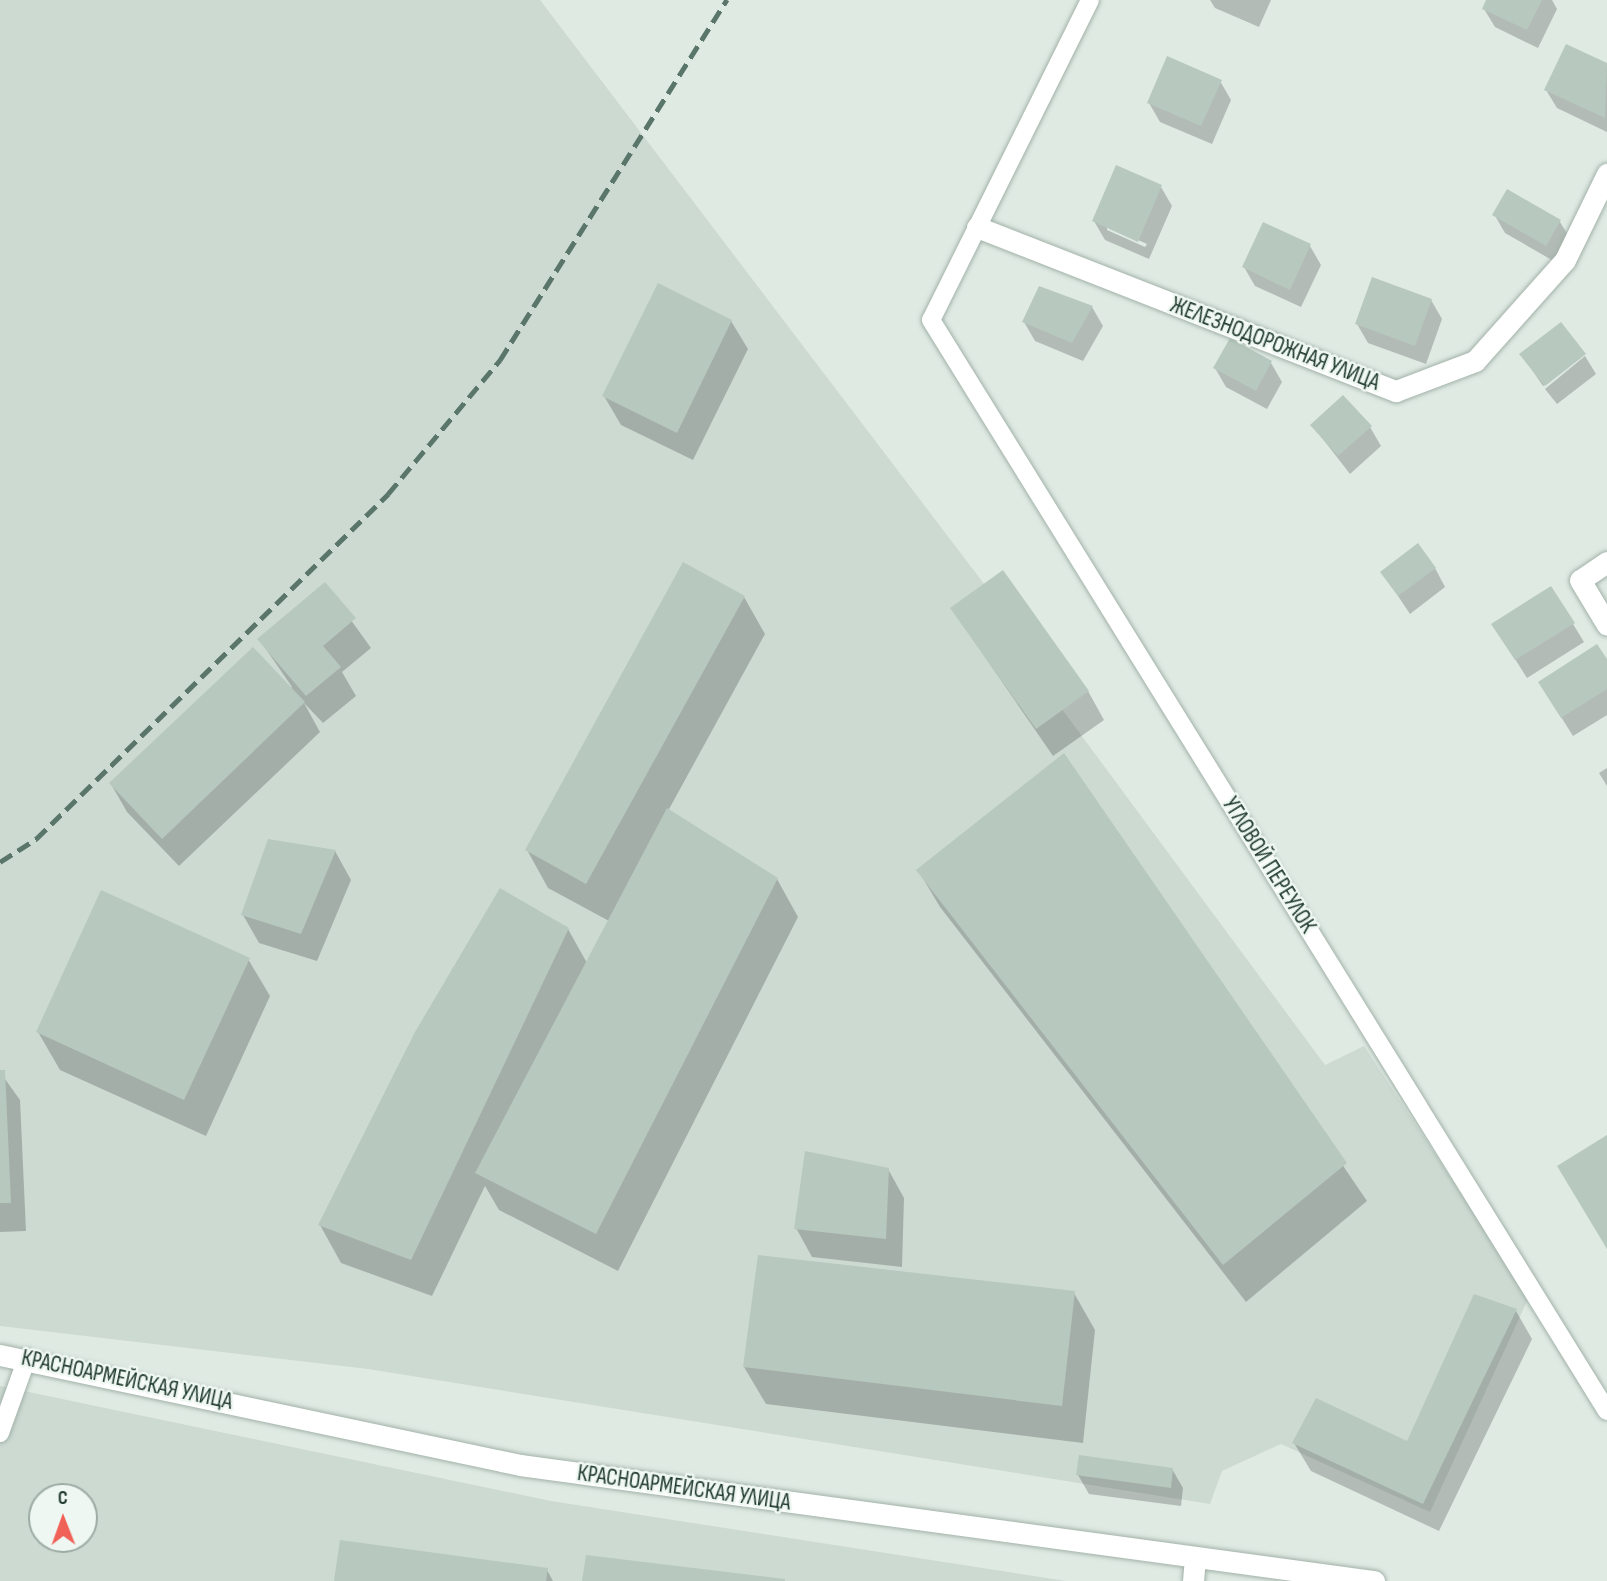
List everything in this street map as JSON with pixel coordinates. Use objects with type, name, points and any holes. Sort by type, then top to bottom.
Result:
[{"type":"street","name":"ЖЕЛЕЗНОДОРОЖНАЯ УЛИЦА","points":[[977,227],[1396,391],[1475,361],[1565,260],[1607,174]]},
{"type":"street","points":[[1607,562],[1580,580],[1607,625]]},
{"type":"street","name":"КРАСНОАРМЕЙСКАЯ УЛИЦА","points":[[0,1354],[520,1465],[1195,1559],[1374,1581]]},
{"type":"street","points":[[1193,1581],[1195,1559]]},
{"type":"lane","points":[[977,227],[1090,0]]},
{"type":"lane","name":"УГЛОВОЙ ПЕРЕУЛОК","points":[[977,227],[931,320],[1607,1410]]},
{"type":"lane","points":[[0,1433],[27,1358]]},
{"type":"shaded area","points":[[0,0],[540,0],[1061,685],[1056,701],[1325,1065],[1364,1046],[1529,1297],[1430,1512],[1281,1444],[1222,1471],[1210,1504],[368,1369],[0,1326]]},
{"type":"shaded area","points":[[0,1386],[551,1501],[1066,1581],[0,1581]]},
{"type":"building","points":[[1486,0],[1542,0],[1527,30],[1482,9]]},
{"type":"building","points":[[1566,44],[1607,63],[1605,118],[1544,90]]},
{"type":"building","points":[[1167,56],[1222,80],[1201,126],[1147,103]]},
{"type":"building","points":[[1116,165],[1162,185],[1138,242],[1092,221]]},
{"type":"building","points":[[1507,189],[1561,220],[1546,246],[1492,215]]},
{"type":"building","points":[[1263,222],[1311,244],[1290,290],[1242,267]]},
{"type":"building","points":[[1372,277],[1432,299],[1415,346],[1355,324]]},
{"type":"building","points":[[658,283],[732,320],[677,433],[602,396]]},
{"type":"building","points":[[1039,286],[1093,306],[1072,343],[1022,322]]},
{"type":"building","points":[[1561,322],[1586,354],[1545,386],[1519,354]]},
{"type":"building","points":[[1230,338],[1272,361],[1256,391],[1213,368]]},
{"type":"building","points":[[1343,395],[1372,426],[1338,456],[1310,425]]},
{"type":"building","points":[[1418,543],[1436,568],[1398,596],[1380,572]]},
{"type":"building","points":[[683,562],[745,596],[586,884],[525,850]]},
{"type":"building","points":[[1003,570],[1089,691],[1036,729],[950,608]]},
{"type":"building","points":[[325,582],[356,618],[323,646],[341,667],[306,696],[257,639]]},
{"type":"building","points":[[1551,586],[1575,623],[1515,660],[1491,624]]},
{"type":"building","points":[[1597,644],[1607,659],[1607,689],[1561,718],[1538,682]]},
{"type":"building","points":[[253,647],[305,702],[162,839],[109,783]]},
{"type":"building","points":[[1064,753],[1347,1163],[1223,1265],[916,870]]},
{"type":"building","points":[[667,808],[778,878],[596,1234],[475,1173]]},
{"type":"building","points":[[268,839],[336,850],[301,934],[241,915]]},
{"type":"building","points":[[500,888],[569,928],[411,1260],[318,1225],[415,1032]]},
{"type":"building","points":[[101,890],[250,958],[184,1100],[36,1032]]},
{"type":"building","points":[[0,1070],[5,1070],[11,1203],[0,1203]]},
{"type":"building","points":[[1607,1135],[1607,1249],[1557,1166]]},
{"type":"building","points":[[805,1151],[889,1168],[886,1239],[794,1229]]},
{"type":"building","points":[[758,1255],[1075,1291],[1062,1406],[743,1367]]},
{"type":"building","points":[[1474,1294],[1517,1309],[1423,1504],[1292,1443],[1316,1398],[1407,1441]]},
{"type":"building","points":[[1079,1455],[1173,1468],[1171,1488],[1076,1475]]},
{"type":"building","points":[[340,1540],[548,1568],[546,1581],[334,1581]]},
{"type":"building","points":[[586,1555],[785,1579],[785,1581],[582,1581]]},
{"type":"railway","points":[[0,862],[36,839],[388,494],[500,360],[727,0]]}]
